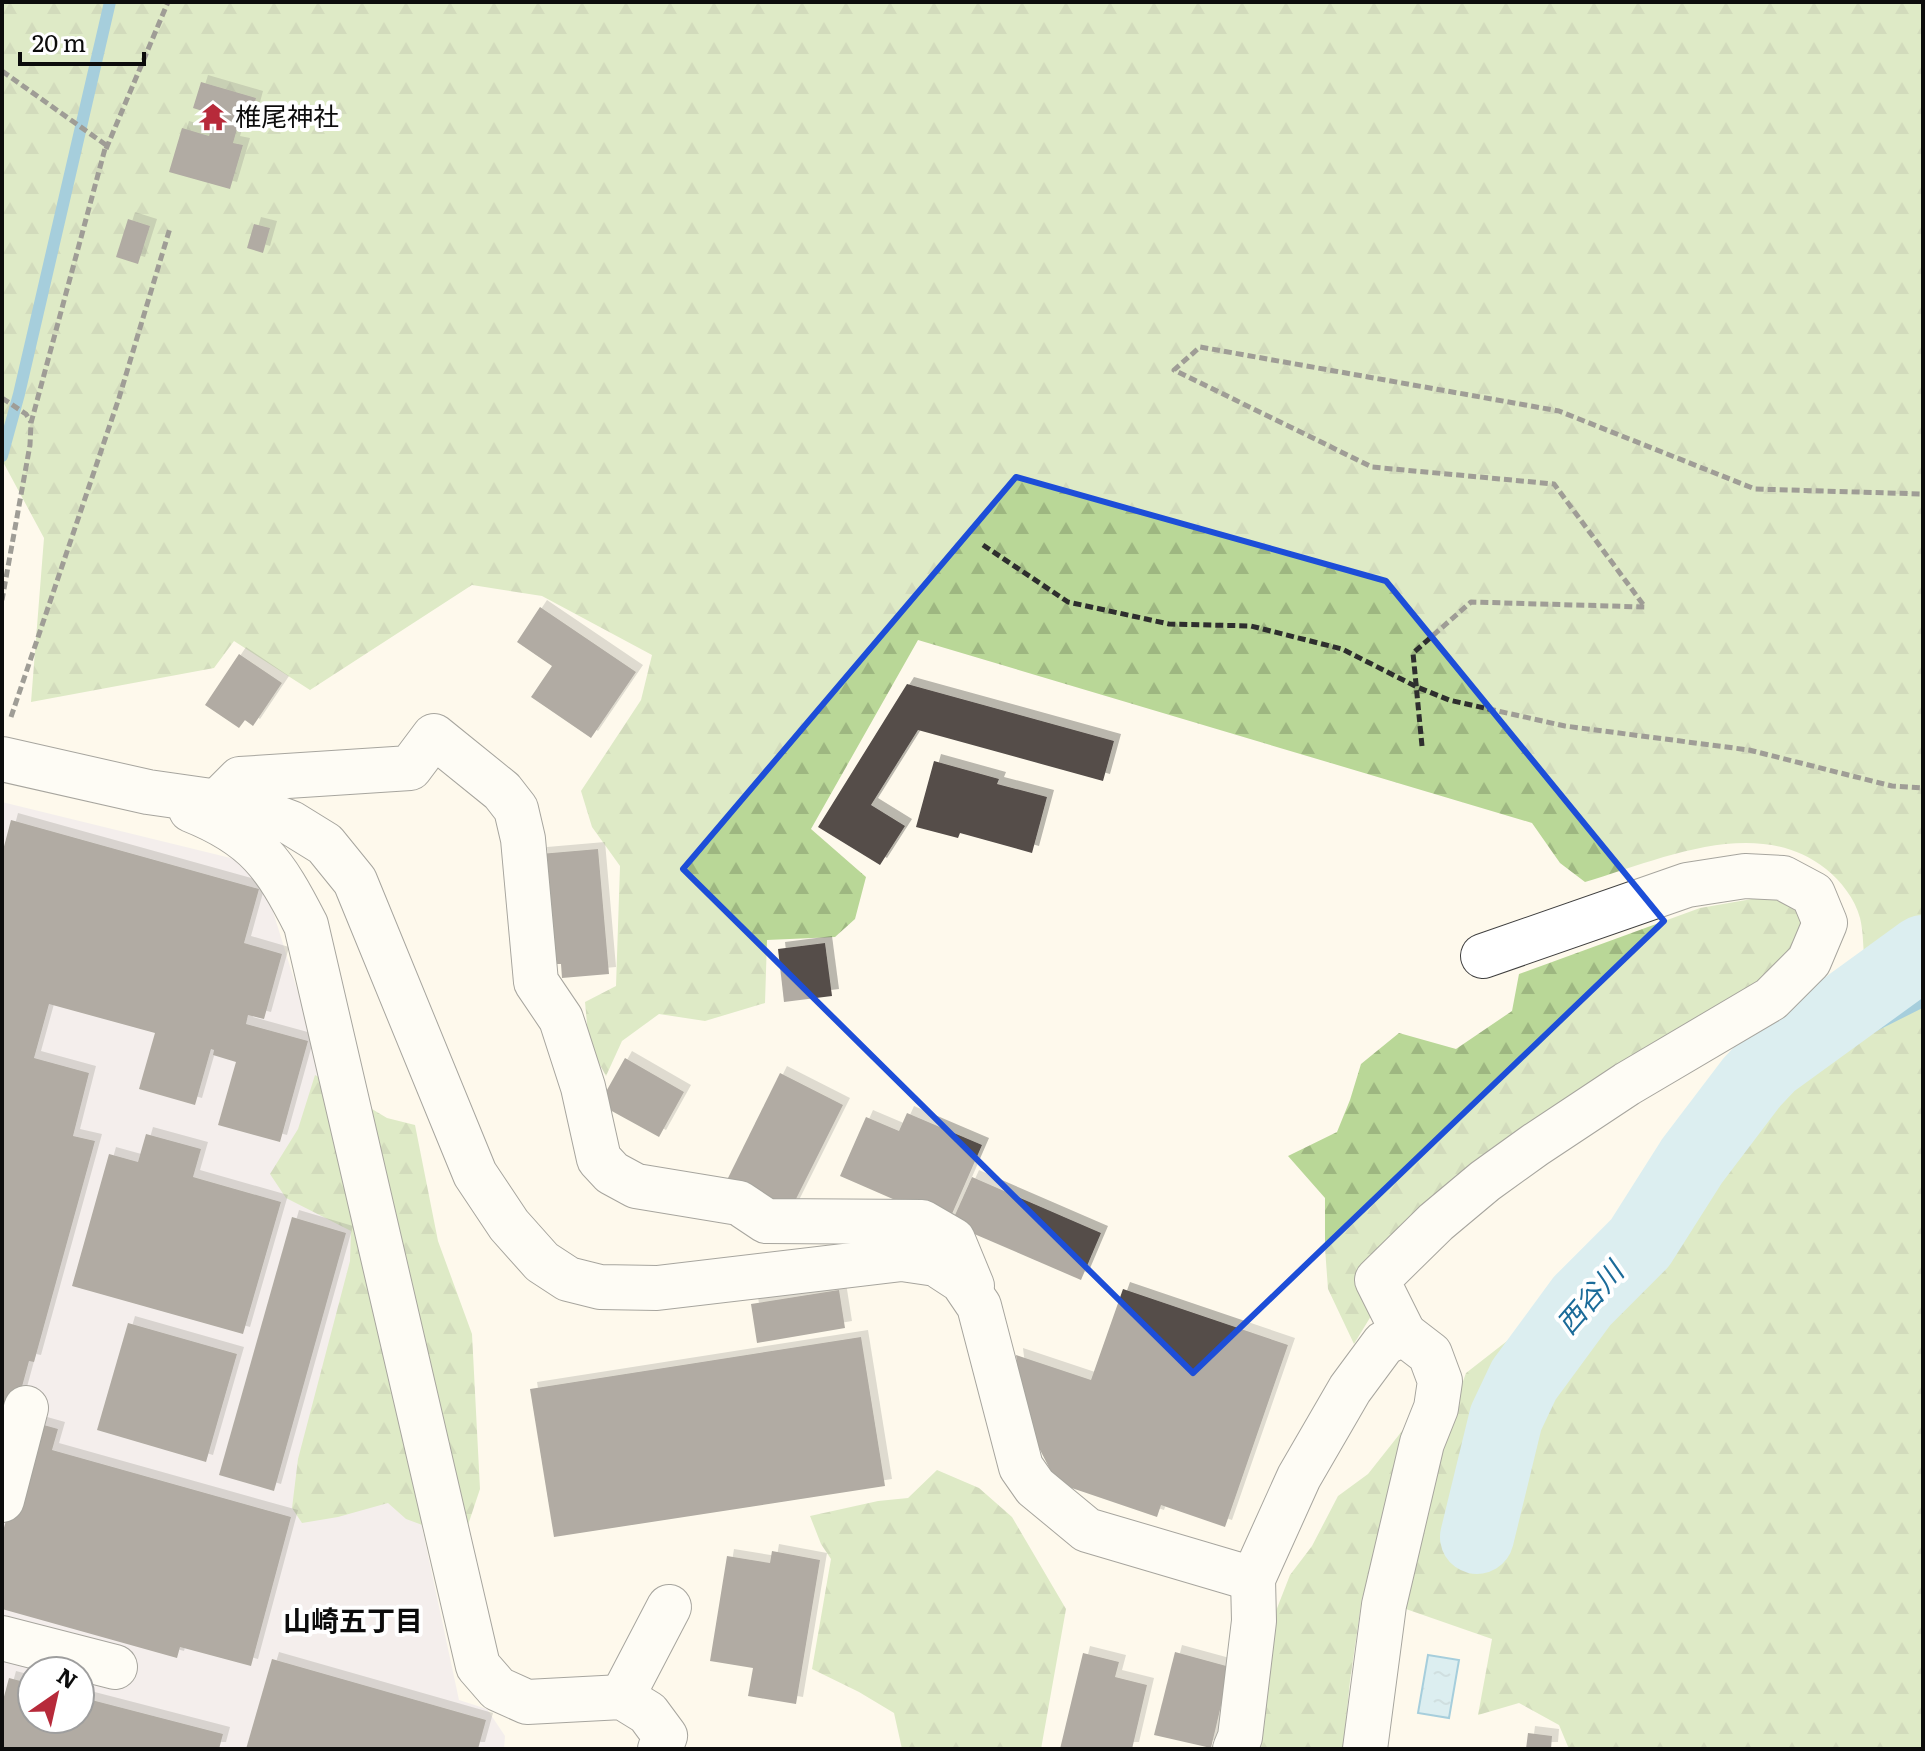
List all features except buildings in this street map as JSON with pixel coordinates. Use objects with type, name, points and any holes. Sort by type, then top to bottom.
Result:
[{"type":"street","points":[[217,802],[240,779],[410,768],[434,736],[502,791],[516,809],[523,839],[536,982],[561,1019],[583,1087],[599,1159],[612,1173],[636,1186],[739,1203],[766,1221],[922,1222],[953,1240],[979,1306],[1021,1467],[1035,1487],[1087,1530],[1253,1579]]},
{"type":"street","points":[[4,744],[148,792],[218,820],[263,853],[286,885],[306,925],[478,1666],[498,1689],[527,1702],[622,1697],[648,1713],[665,1736],[660,1749]]},
{"type":"street","points":[[148,792],[246,806],[291,823],[325,844],[355,881],[475,1174],[509,1225],[542,1262],[568,1279],[600,1287],[657,1288],[902,1259],[936,1264],[962,1281],[979,1306]]},
{"type":"street","points":[[1365,1749],[1384,1605],[1422,1443],[1436,1408],[1440,1381],[1430,1354],[1404,1334],[1377,1280],[1436,1222],[1485,1181],[1548,1136],[1627,1084],[1771,999],[1809,961],[1825,923],[1813,894],[1783,878],[1745,876],[1687,885],[1483,956]]},
{"type":"street","points":[[1235,1749],[1240,1737],[1254,1621],[1253,1579],[1299,1477],[1350,1389],[1384,1343],[1404,1334]]},
{"type":"street","points":[[2,1500],[26,1408]]},
{"type":"street","points":[[622,1697],[669,1607]]},
{"type":"street","points":[[2,1638],[115,1667]]},
{"type":"path","points":[[106,150],[168,2]]},
{"type":"path","points":[[2,71],[106,145],[31,423],[30,445],[2,600]]},
{"type":"path","points":[[4,744],[119,398],[170,228]]},
{"type":"path","points":[[1422,746],[1413,653],[1471,602],[1645,607],[1554,484],[1372,467],[1174,370],[1200,347],[1559,411],[1755,489],[1923,494]]},
{"type":"path","points":[[2,398],[26,414],[31,423]]},
{"type":"path","points":[[983,545],[1068,602],[1169,624],[1251,626],[1342,649],[1449,700],[1565,726],[1749,750],[1892,786],[1923,788]]},
{"type":"highlighted area","points":[[1016,477],[1386,581],[1664,921],[1193,1373],[683,869]]},
{"type":"shaded area","points":[[2,802],[247,862],[267,892],[313,1041],[360,1237],[459,1700],[487,1709],[505,1736],[504,1749],[2,1749]]},
{"type":"green space","points":[[2,2],[1923,2],[1923,1749],[1569,1749],[1559,1725],[1519,1703],[1478,1715],[1492,1639],[1403,1608],[1439,1448],[1466,1373],[1656,1225],[1689,1189],[1743,1083],[1838,992],[1864,955],[1858,911],[1847,891],[1832,874],[1799,853],[1769,845],[1739,843],[1676,854],[1585,882],[1560,863],[1532,823],[918,640],[811,829],[866,877],[855,919],[835,937],[767,940],[765,1003],[705,1021],[659,1014],[622,1041],[606,1076],[589,1045],[585,1002],[616,986],[620,866],[592,827],[581,791],[641,700],[652,655],[542,596],[472,585],[310,690],[234,641],[214,668],[31,702],[44,538],[2,460]]},
{"type":"green space","points":[[1775,895],[1797,907],[1802,923],[1800,939],[1758,986],[1619,1065],[1371,1316],[1354,1344],[1328,1289],[1325,1198],[1288,1156],[1337,1132],[1361,1064],[1399,1033],[1456,1049],[1512,1011],[1519,974],[1700,908]]},
{"type":"green space","points":[[315,1075],[387,1118],[415,1125],[438,1241],[472,1334],[480,1489],[463,1540],[406,1519],[388,1503],[302,1523],[292,1508],[298,1459],[350,1261],[351,1231],[286,1198],[270,1174],[298,1129]]},
{"type":"green space","points":[[1425,1402],[1362,1598],[1343,1749],[1222,1749],[1290,1575],[1312,1546],[1338,1496],[1368,1474]]},
{"type":"green space","points":[[937,1470],[979,1488],[1012,1517],[1066,1609],[1041,1749],[902,1749],[894,1713],[812,1669],[831,1559],[821,1544],[810,1516],[878,1501],[908,1498]]},
{"type":"water","points":[[1428,1655],[1459,1660],[1449,1718],[1418,1713]]},
{"type":"waterway","points":[[2,456],[110,2]]},
{"type":"waterway","name":"西谷川","points":[[1477,1537],[1506,1418],[1524,1380],[1582,1301],[1640,1243],[1692,1161],[1770,1063],[1923,952]]},
{"type":"waterway","name":"西谷川","points":[[1752,1082],[1778,1074],[1923,1001]]},
{"type":"place","name":"椎尾神社","points":[[213,117]]},
{"type":"district","name":"山崎五丁目","points":[[353,1621]]}]
